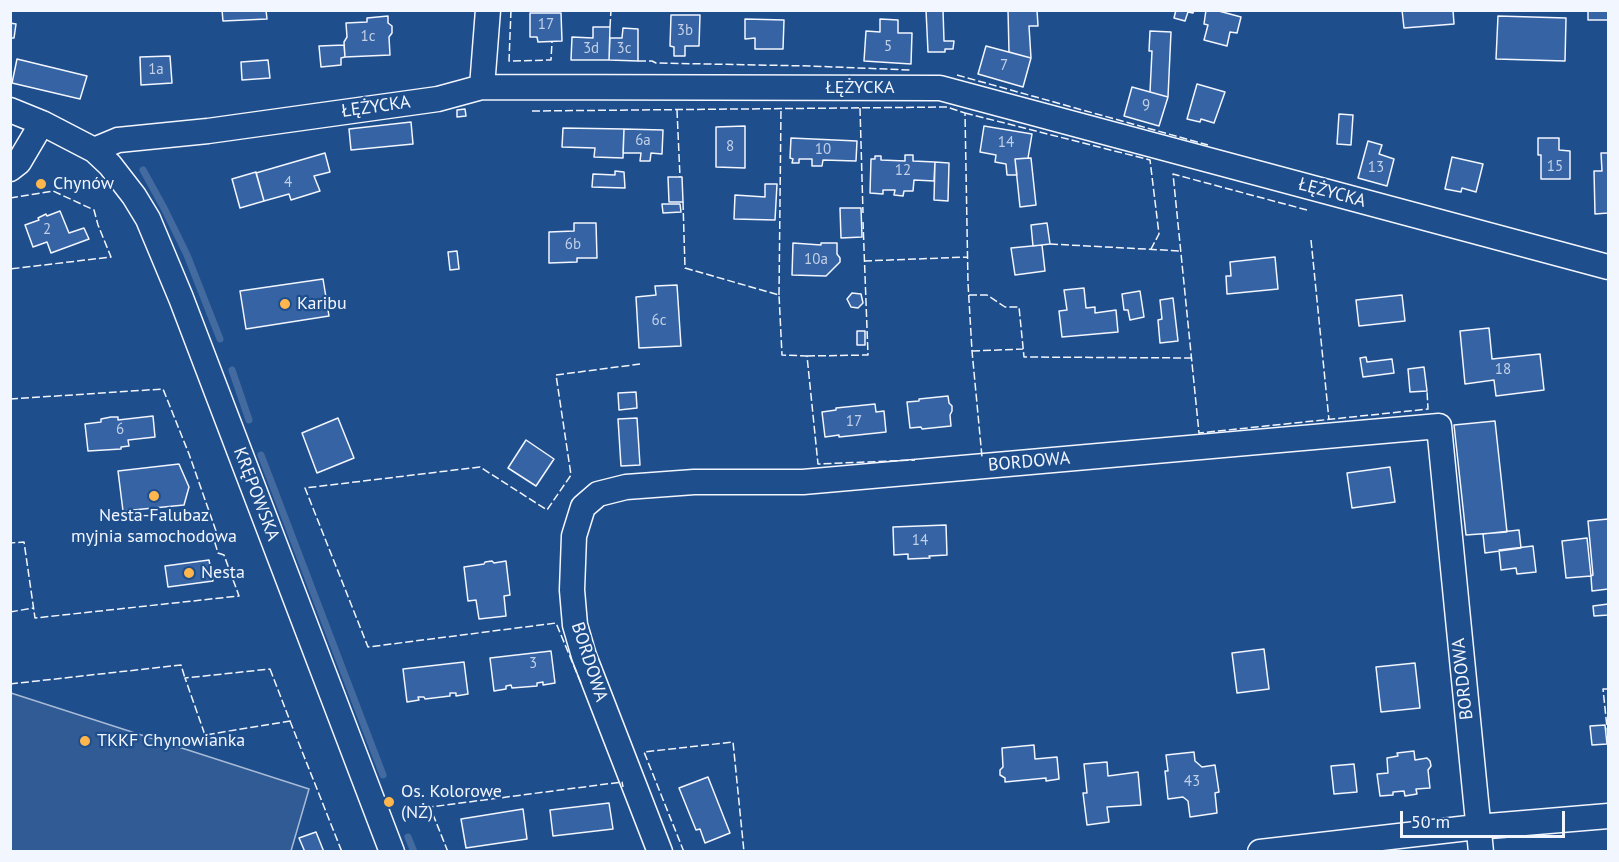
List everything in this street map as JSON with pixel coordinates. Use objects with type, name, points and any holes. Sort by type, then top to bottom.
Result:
[{"type":"street","points":[[482,87],[488,10]]},
{"type":"street","name":"ŁĘŻYCKA","points":[[94,150],[118,140],[208,131],[438,99],[482,87],[940,88],[1608,267]]},
{"type":"street","name":"KRĘPOWSKA","points":[[10,111],[42,123],[94,150],[110,165],[148,219],[392,852]]},
{"type":"street","points":[[10,169],[19,162],[42,123]]},
{"type":"street","name":"BORDOWA","points":[[660,852],[584,656],[575,625],[572,590],[574,536],[583,507],[598,494],[626,487],[694,482],[803,482],[1439,426],[1478,827]]},
{"type":"street","points":[[1260,852],[1478,827],[1608,816]]},
{"type":"street","points":[[1478,827],[1480,852]]},
{"type":"shaded area","name":"TKKF Chynowianka","points":[[11,693],[309,789],[291,851],[11,851]]},
{"type":"building","points":[[222,10],[266,10],[267,19],[223,21]]},
{"type":"building","points":[[926,10],[943,10],[944,41],[954,41],[953,49],[945,49],[945,52],[928,52]]},
{"type":"building","points":[[1008,10],[1037,10],[1038,26],[1029,26],[1031,58],[1009,52]]},
{"type":"building","points":[[1176,10],[1194,10],[1193,13],[1188,12],[1185,21],[1174,18]]},
{"type":"building","points":[[1206,10],[1241,17],[1237,33],[1230,32],[1227,46],[1204,40],[1208,25],[1204,24]]},
{"type":"building","points":[[1402,10],[1453,10],[1454,24],[1404,28]]},
{"type":"building","points":[[1588,10],[1608,10],[1608,20],[1588,20]]},
{"type":"building","points":[[530,13],[561,13],[562,41],[538,42],[537,37],[530,37]]},
{"type":"building","points":[[671,15],[700,15],[699,46],[685,46],[685,56],[674,56],[674,47],[670,46]]},
{"type":"building","points":[[388,16],[388,23],[392,26],[392,33],[389,37],[390,55],[345,57],[346,23],[367,22],[367,18]]},
{"type":"building","points":[[1498,16],[1566,18],[1565,61],[1496,59]]},
{"type":"building","points":[[745,19],[784,20],[783,49],[755,49],[755,38],[745,39]]},
{"type":"building","points":[[880,19],[898,20],[898,33],[912,33],[911,64],[864,61],[866,31],[880,32]]},
{"type":"building","points":[[10,23],[16,24],[14,38],[10,38]]},
{"type":"building","points":[[593,27],[610,27],[609,60],[571,60],[572,37],[593,38]]},
{"type":"building","points":[[623,28],[638,29],[638,61],[609,60],[610,38],[622,38]]},
{"type":"building","points":[[1150,31],[1171,32],[1168,97],[1150,92],[1152,51],[1149,51]]},
{"type":"building","points":[[344,45],[345,57],[341,58],[341,65],[321,67],[319,46]]},
{"type":"building","points":[[986,46],[1031,58],[1023,87],[978,74]]},
{"type":"building","points":[[170,56],[172,83],[141,85],[140,57]]},
{"type":"building","points":[[17,59],[87,76],[80,99],[12,83]]},
{"type":"building","points":[[268,60],[270,78],[242,80],[241,62]]},
{"type":"building","points":[[1197,84],[1225,92],[1214,123],[1201,119],[1200,122],[1187,119]]},
{"type":"building","points":[[1132,87],[1168,97],[1159,126],[1124,116]]},
{"type":"building","points":[[465,109],[466,116],[457,117],[457,110]]},
{"type":"building","points":[[1339,114],[1353,115],[1351,145],[1337,144]]},
{"type":"building","points":[[411,122],[413,144],[351,150],[349,129]]},
{"type":"building","points":[[745,126],[745,168],[716,167],[716,127]]},
{"type":"building","points":[[984,126],[1032,134],[1028,158],[1015,159],[1017,175],[1007,175],[1006,164],[995,162],[996,155],[980,152]]},
{"type":"building","points":[[563,128],[624,129],[623,158],[594,157],[595,148],[562,147]]},
{"type":"building","points":[[624,129],[663,130],[662,154],[651,153],[650,161],[640,161],[641,153],[623,153]]},
{"type":"building","points":[[791,138],[857,141],[856,161],[823,160],[822,166],[812,166],[812,159],[799,159],[799,163],[792,163]]},
{"type":"building","points":[[1538,138],[1559,138],[1559,150],[1570,151],[1570,179],[1541,179]]},
{"type":"building","points":[[1368,141],[1382,145],[1379,154],[1394,159],[1387,186],[1358,178]]},
{"type":"building","points":[[325,153],[330,172],[314,176],[320,191],[291,200],[289,194],[264,201],[256,173]]},
{"type":"building","points":[[1601,153],[1608,153],[1608,213],[1595,214],[1594,171],[1602,171]]},
{"type":"building","points":[[905,155],[913,155],[913,161],[935,162],[934,181],[914,180],[913,191],[904,191],[903,196],[894,195],[895,190],[883,190],[883,194],[870,193],[871,159],[881,156],[881,160],[905,161]]},
{"type":"building","points":[[1452,157],[1483,164],[1476,192],[1462,188],[1461,192],[1445,189]]},
{"type":"building","points":[[1031,158],[1036,205],[1020,207],[1015,159]]},
{"type":"building","points":[[935,162],[949,163],[948,201],[934,200]]},
{"type":"building","points":[[615,171],[624,172],[625,188],[592,187],[593,174],[615,175]]},
{"type":"building","points":[[256,172],[264,201],[240,208],[232,179]]},
{"type":"building","points":[[668,177],[682,177],[683,202],[669,202]]},
{"type":"building","points":[[765,184],[777,184],[775,220],[734,219],[735,195],[765,197]]},
{"type":"building","points":[[662,204],[680,204],[681,212],[663,213]]},
{"type":"building","points":[[840,208],[861,208],[862,237],[841,238]]},
{"type":"building","points":[[60,211],[69,233],[84,228],[89,239],[51,253],[47,242],[33,247],[25,225],[39,220],[38,218],[46,214],[47,216]]},
{"type":"building","points":[[574,223],[596,223],[597,258],[577,258],[577,262],[549,263],[549,232],[574,231]]},
{"type":"building","points":[[1047,223],[1050,244],[1033,246],[1031,225]]},
{"type":"building","points":[[793,243],[821,245],[821,243],[837,243],[840,262],[826,276],[792,275]]},
{"type":"building","points":[[1042,245],[1045,271],[1015,275],[1011,248]]},
{"type":"building","points":[[457,251],[459,269],[450,270],[448,252]]},
{"type":"building","points":[[1275,257],[1278,289],[1227,294],[1226,276],[1231,276],[1230,262]]},
{"type":"building","name":"Karibu","points":[[323,279],[329,316],[246,329],[240,291]]},
{"type":"building","points":[[677,285],[681,346],[639,348],[636,297],[656,295],[655,286]]},
{"type":"building","points":[[1084,288],[1086,308],[1095,307],[1095,313],[1116,310],[1118,332],[1062,337],[1059,311],[1067,310],[1064,290]]},
{"type":"building","points":[[1140,291],[1144,317],[1130,320],[1128,310],[1124,310],[1122,294]]},
{"type":"building","points":[[852,293],[861,294],[863,303],[858,308],[851,307],[847,299]]},
{"type":"building","points":[[1402,295],[1405,321],[1359,326],[1356,300]]},
{"type":"building","points":[[1173,298],[1178,341],[1160,343],[1158,320],[1162,319],[1160,300]]},
{"type":"building","points":[[1489,328],[1492,359],[1540,354],[1544,390],[1496,396],[1494,380],[1465,384],[1460,331]]},
{"type":"building","points":[[857,331],[865,331],[865,345],[857,345]]},
{"type":"building","points":[[1366,357],[1367,362],[1392,359],[1394,373],[1363,377],[1360,358]]},
{"type":"building","points":[[1424,367],[1427,391],[1410,392],[1408,369]]},
{"type":"building","points":[[636,392],[637,408],[619,410],[618,393]]},
{"type":"building","points":[[948,396],[952,406],[951,426],[910,428],[907,402]]},
{"type":"building","points":[[875,404],[876,412],[884,411],[886,432],[825,437],[822,412],[836,410],[836,408]]},
{"type":"building","points":[[153,416],[155,437],[128,440],[129,446],[121,447],[121,449],[88,451],[85,424],[101,422],[101,419],[111,417],[118,417],[118,420]]},
{"type":"building","points":[[338,418],[354,458],[317,473],[302,433]]},
{"type":"building","points":[[637,418],[640,465],[621,466],[618,419]]},
{"type":"building","points":[[1495,421],[1507,532],[1466,535],[1454,425]]},
{"type":"building","points":[[526,440],[554,459],[536,486],[508,468]]},
{"type":"building","name":"Nesta-Falubaz myjnia samochodowa","points":[[179,464],[189,487],[184,505],[123,511],[118,471]]},
{"type":"building","points":[[1390,467],[1395,502],[1352,508],[1347,473]]},
{"type":"building","points":[[1608,519],[1608,589],[1592,591],[1591,576],[1593,575],[1588,521]]},
{"type":"building","points":[[946,525],[947,555],[908,559],[908,554],[894,555],[893,527]]},
{"type":"building","points":[[1519,530],[1521,548],[1485,553],[1483,534]]},
{"type":"building","points":[[1587,538],[1591,576],[1566,578],[1562,541]]},
{"type":"building","points":[[1533,546],[1536,572],[1517,574],[1516,568],[1501,570],[1499,550]]},
{"type":"building","name":"Nesta","points":[[209,560],[213,581],[168,587],[165,566]]},
{"type":"building","points":[[492,561],[494,563],[506,561],[510,595],[504,596],[506,616],[479,619],[476,600],[468,601],[464,567]]},
{"type":"building","points":[[1608,604],[1608,615],[1594,616],[1593,606]]},
{"type":"building","points":[[1264,649],[1269,689],[1237,693],[1232,653]]},
{"type":"building","points":[[551,651],[555,683],[543,685],[543,682],[537,683],[537,686],[512,688],[511,685],[506,686],[506,689],[494,691],[490,658]]},
{"type":"building","points":[[464,662],[468,694],[456,696],[456,693],[450,693],[450,696],[425,699],[418,697],[419,700],[407,702],[403,669]]},
{"type":"building","points":[[1415,663],[1420,708],[1381,712],[1376,667]]},
{"type":"building","points":[[1605,725],[1607,744],[1592,745],[1590,726]]},
{"type":"building","points":[[1034,745],[1035,759],[1057,757],[1059,779],[1005,782],[1005,778],[1000,775],[1003,767],[1002,748]]},
{"type":"building","points":[[1414,751],[1415,760],[1427,758],[1430,761],[1431,766],[1428,770],[1430,788],[1416,789],[1417,794],[1405,796],[1404,791],[1380,796],[1377,774],[1388,773],[1387,758],[1398,756],[1397,753]]},
{"type":"building","points":[[1194,752],[1195,761],[1202,767],[1215,765],[1219,792],[1215,793],[1217,813],[1190,817],[1188,801],[1183,797],[1168,799],[1166,755]]},
{"type":"building","points":[[1107,762],[1108,776],[1138,772],[1141,805],[1107,807],[1109,822],[1087,825],[1083,793],[1087,793],[1084,764]]},
{"type":"building","points":[[1354,764],[1357,792],[1334,794],[1331,766]]},
{"type":"building","points":[[708,777],[730,833],[705,843],[700,829],[696,830],[679,788]]},
{"type":"building","points":[[609,803],[613,829],[553,836],[550,810]]},
{"type":"building","points":[[523,809],[527,839],[466,848],[461,819]]},
{"type":"building","points":[[316,832],[324,852],[305,852],[299,838]]},
{"type":"waterway","points":[[143,170],[187,255],[220,339]]},
{"type":"waterway","points":[[232,370],[249,420]]},
{"type":"waterway","points":[[261,455],[383,775]]},
{"type":"waterway","points":[[408,837],[414,852]]},
{"type":"fence","points":[[511,10],[509,61],[551,60],[552,42]]},
{"type":"fence","points":[[610,27],[611,10]]},
{"type":"fence","points":[[638,61],[910,70]]},
{"type":"fence","points":[[957,75],[1208,145]]},
{"type":"fence","points":[[532,111],[947,107],[965,113],[968,283],[981,457]]},
{"type":"fence","points":[[860,108],[863,213]]},
{"type":"fence","points":[[779,295],[781,109]]},
{"type":"fence","points":[[677,110],[680,177]]},
{"type":"fence","points":[[965,113],[1150,160],[1159,234],[1151,249]]},
{"type":"fence","points":[[1307,210],[1173,174],[1199,433],[1428,409],[1427,391]]},
{"type":"fence","points":[[10,198],[53,191],[94,210],[111,257],[10,269]]},
{"type":"fence","points":[[683,202],[685,268],[779,295],[782,355],[807,356],[818,464],[915,460]]},
{"type":"fence","points":[[807,356],[868,355],[863,222]]},
{"type":"fence","points":[[1311,240],[1329,420]]},
{"type":"fence","points":[[1050,244],[1181,251]]},
{"type":"fence","points":[[864,261],[968,257]]},
{"type":"fence","points":[[969,295],[987,295],[1005,307],[1019,307],[1024,357],[1192,358]]},
{"type":"fence","points":[[972,351],[1023,349]]},
{"type":"fence","points":[[581,683],[556,623],[368,647],[305,488],[480,467],[547,510],[571,475],[556,375],[640,364]]},
{"type":"fence","points":[[10,399],[163,389],[216,531],[212,533],[218,553],[224,555],[239,596],[35,618],[24,542],[10,543]]},
{"type":"fence","points":[[10,612],[33,608]]},
{"type":"fence","points":[[10,684],[181,665],[185,678]]},
{"type":"fence","points":[[270,669],[290,721],[205,735],[185,678],[270,669]]},
{"type":"fence","points":[[1608,689],[1603,689],[1608,737]]},
{"type":"fence","points":[[290,721],[342,852]]},
{"type":"fence","points":[[684,852],[644,752],[733,742],[744,852]]},
{"type":"fence","points":[[448,852],[430,807],[622,782],[623,787]]},
{"type":"place","name":"Chynów","points":[[41,184]]},
{"type":"place","name":"Karibu","points":[[285,304]]},
{"type":"place","name":"Nesta-Falubaz myjnia samochodowa","points":[[154,496]]},
{"type":"place","name":"Nesta","points":[[189,573]]},
{"type":"place","name":"TKKF Chynowianka","points":[[85,741]]},
{"type":"place","name":"Os. Kolorowe (NŻ)","points":[[389,802]]}]
